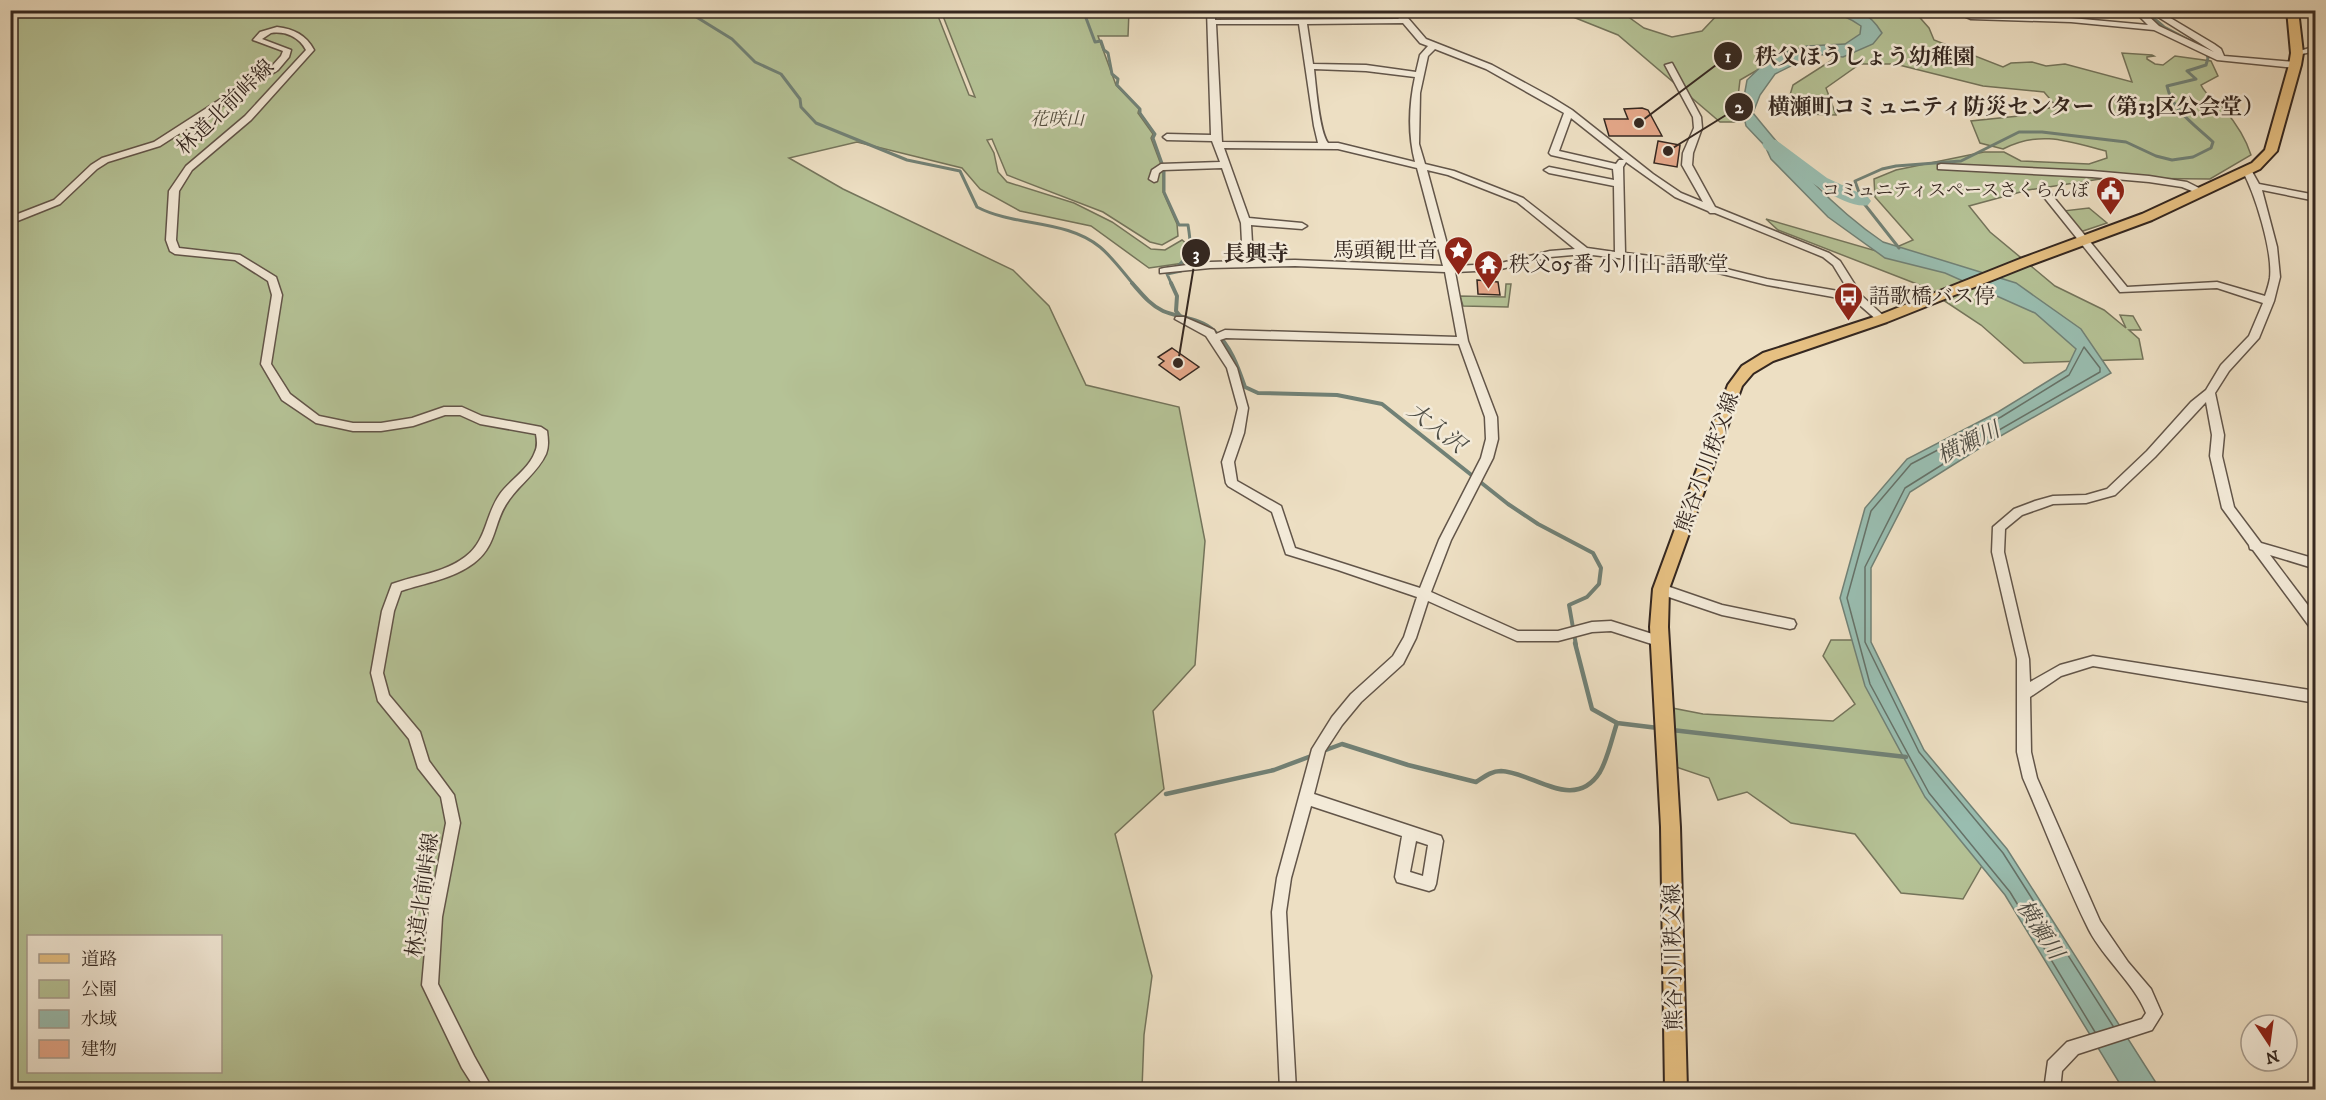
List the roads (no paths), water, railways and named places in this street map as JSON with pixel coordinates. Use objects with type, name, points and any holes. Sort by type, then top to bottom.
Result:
[{"type":"main road","name":"熊谷小川秩父線","points":[[1676,1089],[1666,728],[1658,641],[1661,589],[1728,401],[1741,374],[1768,357],[1882,319],[2025,262],[2147,217],[2256,166],[2271,151],[2281,123],[2296,59],[2292,10]]},
{"type":"street","points":[[1211,10],[1218,141],[1245,221],[1248,265]]},
{"type":"street","points":[[1396,10],[1417,37],[1489,67],[1569,112],[1669,189],[1713,211],[1826,255],[1837,263],[1858,298],[1882,319]]},
{"type":"street","points":[[1954,10],[1971,17],[2071,20],[2156,28]]},
{"type":"street","points":[[2137,10],[2156,28],[2220,58],[2296,59],[2316,48]]},
{"type":"street","points":[[2151,10],[2211,46],[2218,51],[2220,58]]},
{"type":"street","points":[[1211,22],[1403,21]]},
{"type":"street","points":[[1303,23],[1321,141],[1324,144]]},
{"type":"street","name":"林道北前峠線","points":[[10,221],[57,202],[94,167],[105,160],[157,144],[275,68],[285,57],[287,50],[257,40],[261,33],[273,29],[290,32],[308,43],[310,50],[248,117],[189,168],[174,191],[171,240],[175,251],[237,257],[272,279],[277,295],[266,364],[286,397],[316,419],[353,428],[381,427],[413,422],[444,411],[462,411],[480,420],[541,431],[545,441],[541,456],[506,493],[497,508],[493,530],[478,553],[459,567],[396,587],[388,611],[377,673],[382,697],[415,736],[423,764],[447,795],[453,823],[435,916],[430,985],[468,1062],[485,1089]]},
{"type":"street","points":[[1288,1089],[1279,912],[1284,878],[1319,749],[1337,721],[1356,698],[1398,660],[1410,638],[1445,540],[1487,458],[1492,440],[1491,417],[1463,341],[1449,269],[1414,135],[1416,93],[1424,55],[1434,46]]},
{"type":"street","points":[[1669,65],[1697,117],[1698,128],[1688,153],[1687,165],[1713,211]]},
{"type":"street","points":[[1310,66],[1366,68],[1420,75]]},
{"type":"street","points":[[1569,112],[1554,153],[1618,167]]},
{"type":"street","points":[[1167,137],[1324,144],[1360,150],[1451,173],[1520,200],[1584,250]]},
{"type":"street","points":[[1620,254],[1618,167],[1620,162],[1629,159]]},
{"type":"street","points":[[1154,179],[1155,172],[1161,167],[1225,165]]},
{"type":"street","points":[[1941,167],[2149,179],[2184,184],[2202,192]]},
{"type":"street","points":[[1549,170],[1618,184]]},
{"type":"street","points":[[2052,1089],[2055,1067],[2073,1048],[2147,1025],[2154,1014],[2146,994],[2123,967],[2095,926],[2030,778],[2024,752],[2023,659],[1998,552],[2000,527],[2018,512],[2039,504],[2053,500],[2086,499],[2111,492],[2175,429],[2195,405],[2210,393],[2225,368],[2254,339],[2269,301],[2275,277],[2273,253],[2256,186],[2247,170]]},
{"type":"street","points":[[2256,186],[2316,198]]},
{"type":"street","points":[[2044,191],[2124,290],[2217,285],[2269,301]]},
{"type":"street","points":[[1245,221],[1302,226]]},
{"type":"street","points":[[1164,272],[1190,267],[1324,263],[1449,269],[1497,267],[1550,254],[1584,250],[1694,264],[1767,282],[1858,298]]},
{"type":"street","points":[[1180,319],[1218,336],[1463,341]]},
{"type":"street","points":[[1218,336],[1232,368],[1243,408],[1238,433],[1228,462],[1232,483],[1277,509],[1290,551],[1424,594],[1517,636],[1558,636],[1592,627],[1611,626],[1658,641]]},
{"type":"street","points":[[2210,393],[2217,435],[2216,456],[2225,499],[2254,546],[2316,626]]},
{"type":"street","points":[[2254,546],[2316,564]]},
{"type":"street","points":[[1661,589],[1722,610],[1790,624]]},
{"type":"street","points":[[2024,694],[2054,672],[2074,664],[2093,661],[2316,697]]},
{"type":"street","points":[[1306,798],[1410,833]]},
{"type":"water","name":"横瀬川","points":[[1823,11],[1850,11],[1864,14],[1876,24],[1882,33],[1873,44],[1843,57],[1815,54],[1775,74],[1760,95],[1753,113],[1829,198],[1883,242],[2016,283],[2081,329],[2111,373],[1983,446],[1910,492],[1871,568],[1871,642],[1924,750],[2007,849],[2160,1089],[2123,1089],[2005,895],[1925,797],[1865,686],[1840,598],[1865,508],[1907,459],[1998,412],[2066,370],[2076,349],[2035,313],[1945,273],[1885,258],[1828,217],[1771,159],[1765,146],[1746,126],[1742,108],[1747,80],[1772,56],[1807,46],[1845,44],[1860,34],[1861,26],[1857,23]]},
{"type":"waterway","points":[[685,10],[732,39],[755,62],[781,74],[800,99],[801,107],[816,123],[907,160],[960,171],[977,207],[1007,218],[1056,227],[1087,238],[1100,247],[1134,285]]},
{"type":"waterway","points":[[1083,10],[1095,42],[1101,41],[1104,50],[1108,53],[1112,74],[1118,79],[1117,85],[1140,109],[1140,113],[1155,134],[1153,138],[1164,169],[1164,192],[1179,225],[1188,225],[1189,252],[1178,266],[1181,271],[1167,274],[1172,285]]},
{"type":"waterway","points":[[2144,10],[2164,27],[2202,47]]},
{"type":"waterway","points":[[1899,248],[1862,201],[1855,181],[1882,169],[1961,161],[2019,132],[2042,132],[2126,142],[2156,156],[2172,160],[2193,157],[2211,148],[2213,142],[2179,110],[2167,86],[2196,79],[2187,71],[2206,65],[2208,58],[2206,52]]},
{"type":"waterway","points":[[1770,144],[1821,182],[1862,201]]},
{"type":"waterway","name":"大入沢","points":[[1132,283],[1158,308],[1203,323],[1214,331],[1237,364],[1245,387],[1258,393],[1337,395],[1382,404],[1508,504],[1538,524],[1593,553],[1601,568],[1599,584],[1587,597],[1569,605],[1576,645]]},
{"type":"waterway","points":[[1171,283],[1177,296],[1176,311],[1180,316]]},
{"type":"waterway","name":"大入沢","points":[[1575,643],[1592,709],[1617,723]]},
{"type":"waterway","points":[[1323,751],[1342,744],[1408,765],[1476,782],[1491,773],[1501,771],[1553,787],[1566,790],[1578,789],[1590,784],[1600,772],[1617,723]]},
{"type":"waterway","points":[[1617,723],[1658,728]]},
{"type":"waterway","points":[[1672,730],[1906,757]]},
{"type":"waterway","points":[[1166,794],[1274,770],[1314,755]]},
{"type":"place","name":"秩父ほうしょう幼稚園","points":[[1639,123]]},
{"type":"place","name":"横瀬町コミュニティ防災センター（第13区公会堂）","points":[[1668,151]]},
{"type":"place","name":"コミュニティスペースさくらんぼ","points":[[2110,216]]},
{"type":"place","name":"馬頭観世音","points":[[1459,276]]},
{"type":"place","name":"秩父05番 小川山 語歌堂","points":[[1488,290]]},
{"type":"place","name":"語歌橋バス停","points":[[1848,322]]},
{"type":"place","name":"長興寺","points":[[1178,363]]},
{"type":"park label","name":"花咲山","points":[[1057,119]]}]
